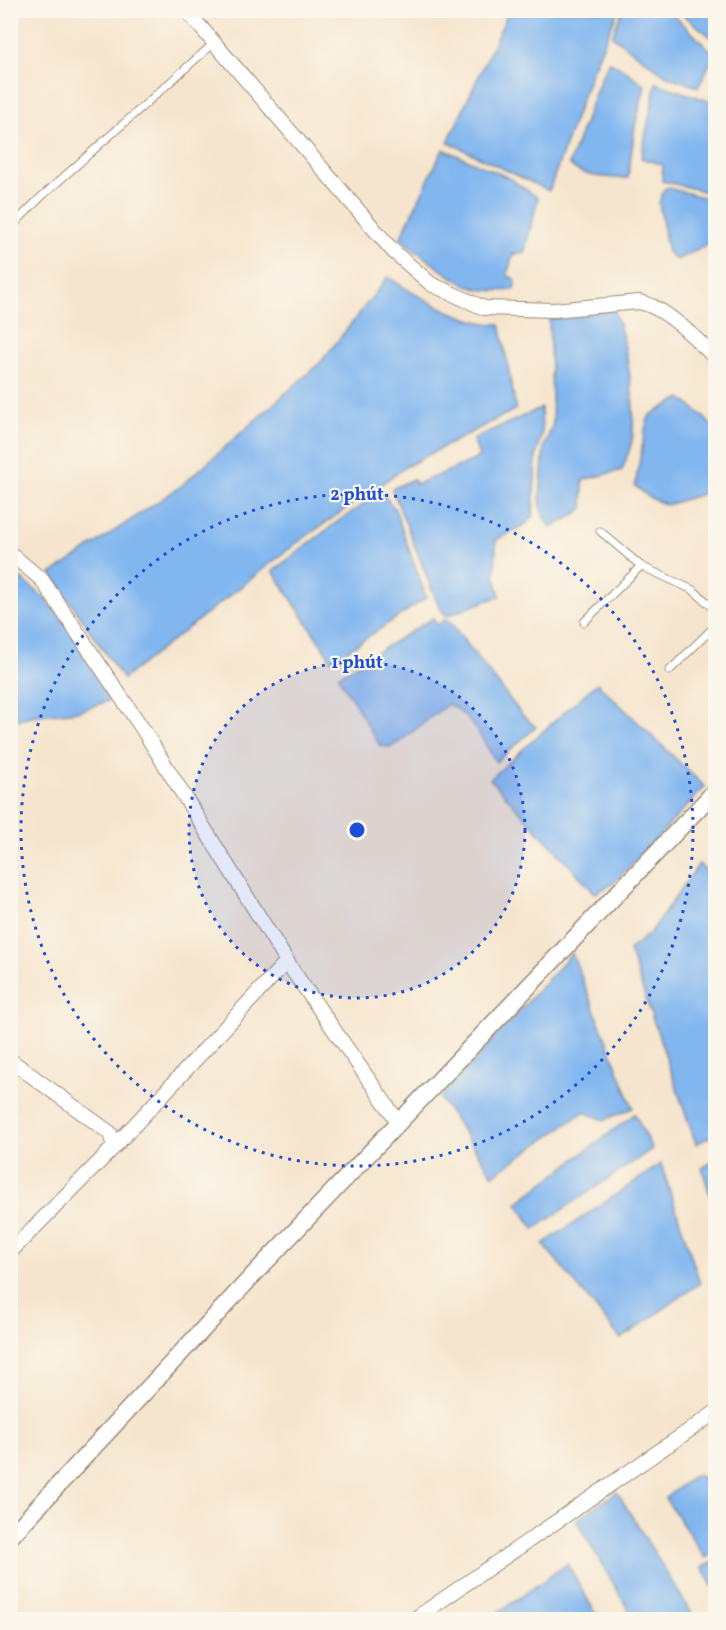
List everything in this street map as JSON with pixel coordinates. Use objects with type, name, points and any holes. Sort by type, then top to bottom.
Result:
[{"type":"street","points":[[186,10],[393,251],[431,284],[484,308],[554,310],[648,303],[671,319],[716,359]]},
{"type":"street","points":[[10,553],[42,580],[142,728],[286,961],[399,1123]]},
{"type":"street","points":[[10,1537],[257,1271],[716,790]]},
{"type":"street","points":[[10,1252],[114,1147],[286,961]]},
{"type":"street","points":[[10,1060],[110,1133],[114,1147]]},
{"type":"street","points":[[413,1620],[716,1412]]},
{"type":"lane","points":[[10,231],[41,197],[214,43]]},
{"type":"lane","points":[[600,531],[641,567],[693,590],[716,610]]},
{"type":"lane","points":[[584,622],[641,567]]},
{"type":"lane","points":[[669,671],[716,625]]},
{"type":"water","points":[[509,11],[618,11],[591,73],[549,191],[448,142]]},
{"type":"water","points":[[622,11],[669,11],[715,54],[698,87],[667,76],[612,36]]},
{"type":"water","points":[[678,11],[712,11],[715,14],[715,40]]},
{"type":"water","points":[[610,62],[645,85],[635,126],[628,178],[588,175],[574,169],[569,164],[602,75]]},
{"type":"water","points":[[656,83],[715,103],[715,194],[662,181],[663,165],[641,158]]},
{"type":"water","points":[[443,149],[509,178],[538,198],[524,253],[513,254],[507,275],[516,280],[514,290],[499,291],[467,285],[447,274],[400,239]]},
{"type":"water","points":[[668,188],[715,200],[715,241],[676,260],[668,252],[659,203],[664,189]]},
{"type":"water","points":[[388,277],[458,315],[500,324],[516,409],[407,466],[294,545],[123,679],[51,574],[181,486],[321,362]]},
{"type":"water","points":[[614,310],[623,338],[631,388],[633,434],[630,448],[622,470],[583,480],[583,508],[551,527],[543,516],[540,499],[544,447],[553,424],[549,320]]},
{"type":"water","points":[[681,398],[702,415],[715,430],[715,490],[667,505],[650,498],[635,486],[646,425],[650,415]]},
{"type":"water","points":[[541,408],[542,433],[536,457],[533,516],[526,524],[496,540],[495,576],[500,596],[445,616],[437,602],[392,489],[413,479],[417,484],[472,461],[479,456],[473,439]]},
{"type":"water","points":[[381,492],[395,509],[426,598],[332,661],[273,571]]},
{"type":"water","points":[[10,570],[45,598],[90,656],[108,701],[79,711],[30,716],[11,722]]},
{"type":"water","points":[[433,618],[437,625],[444,620],[449,621],[523,716],[536,727],[496,762],[470,722],[448,704],[399,742],[390,747],[380,746],[338,676]]},
{"type":"water","points":[[597,683],[705,787],[613,884],[595,893],[490,779]]},
{"type":"water","points":[[699,864],[710,875],[715,870],[716,1134],[696,1144],[629,950],[651,932]]},
{"type":"water","points":[[572,953],[633,1108],[604,1120],[584,1112],[493,1175],[440,1098]]},
{"type":"water","points":[[635,1114],[652,1149],[534,1229],[517,1203]]},
{"type":"water","points":[[715,1160],[715,1212],[702,1168]]},
{"type":"water","points":[[661,1164],[700,1283],[621,1339],[543,1244]]},
{"type":"water","points":[[695,1475],[715,1481],[715,1553],[705,1558],[665,1498]]},
{"type":"water","points":[[617,1492],[695,1619],[634,1619],[576,1520]]},
{"type":"water","points":[[715,1561],[715,1591],[702,1567]]},
{"type":"water","points":[[567,1564],[599,1619],[489,1619]]}]
